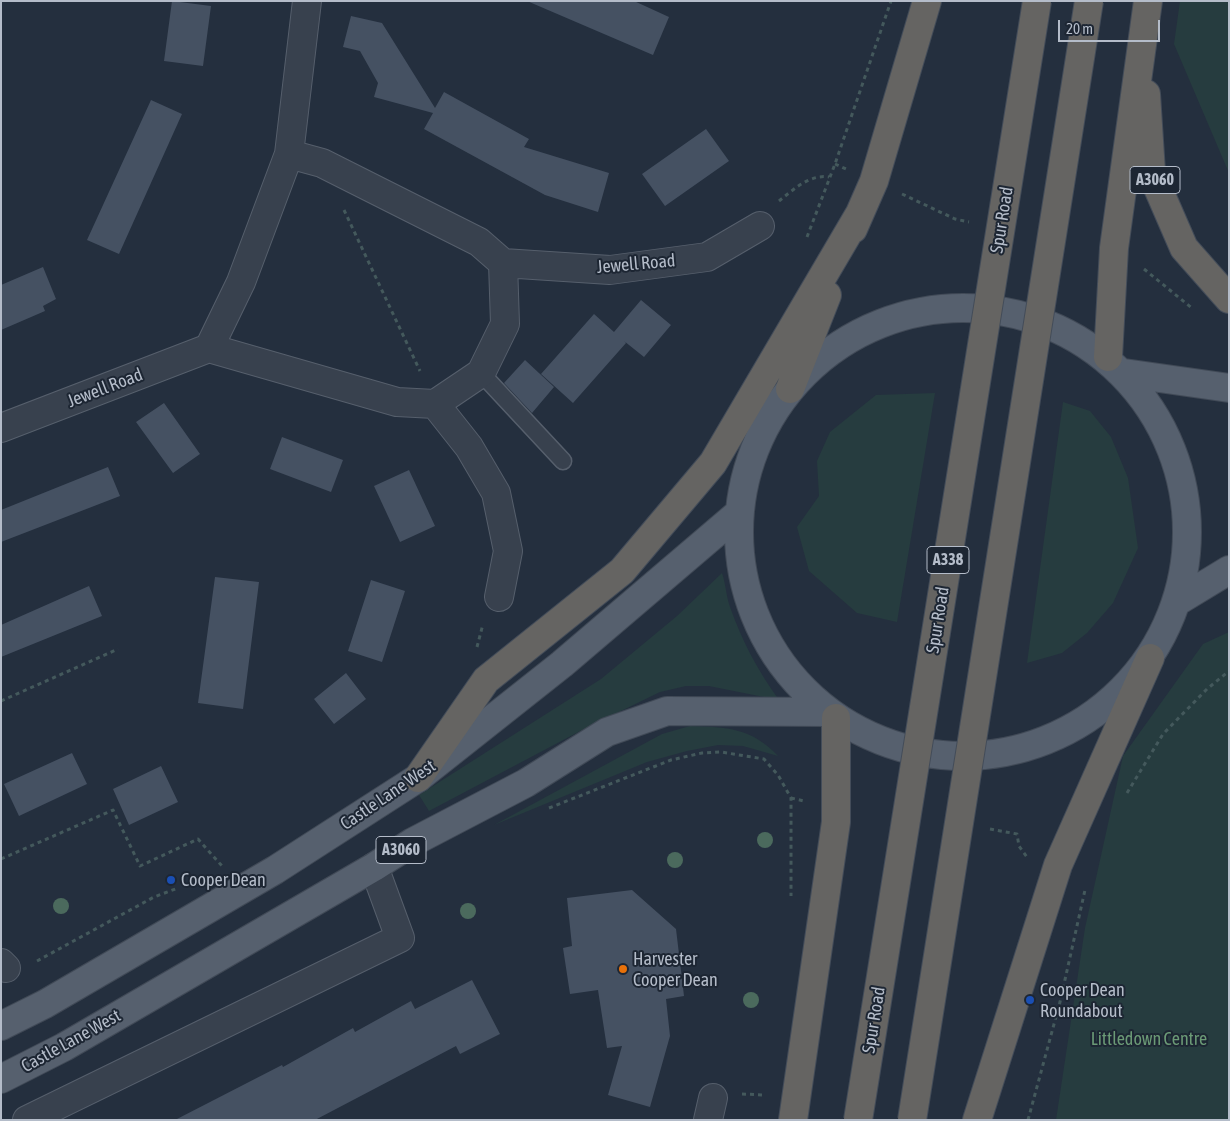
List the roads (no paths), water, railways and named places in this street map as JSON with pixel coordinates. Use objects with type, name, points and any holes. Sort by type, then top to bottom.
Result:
[{"type":"highway","points":[[790,389],[874,182],[927,1]]},
{"type":"highway","name":"Spur Road","points":[[858,1120],[1037,1]]},
{"type":"highway","points":[[912,1120],[1089,1]]},
{"type":"highway","points":[[1116,365],[1114,248],[1148,1]]},
{"type":"highway","name":"A3060","points":[[1142,40],[1151,172],[1184,248],[1229,299]]},
{"type":"highway","points":[[418,778],[486,680],[622,571],[713,463],[860,213]]},
{"type":"highway","points":[[977,1120],[1058,865],[1150,658]]},
{"type":"highway","points":[[793,1120],[836,815],[832,715]]},
{"type":"main road","points":[[943,307],[1001,309],[1058,326],[1116,365],[1161,422],[1183,479],[1189,540],[1178,601],[1150,658],[1102,710],[1039,744],[1004,751],[970,757],[914,753],[881,743],[832,715],[794,681],[768,644],[750,603],[740,559],[739,513],[755,447],[790,389],[833,348],[885,320],[943,307]]},
{"type":"main road","points":[[1116,365],[1229,388]]},
{"type":"main road","name":"Castle Lane West","points":[[1,1026],[45,1004],[275,870],[418,778],[562,664],[739,513]]},
{"type":"main road","points":[[1178,601],[1229,570]]},
{"type":"main road","name":"Castle Lane West","points":[[1,1079],[64,1047],[374,867],[413,842],[526,783],[607,732],[667,712],[832,715]]},
{"type":"street","points":[[289,154],[322,163],[479,242],[503,263],[505,324],[482,373],[435,404],[396,402],[209,348],[241,282],[289,154],[307,1]]},
{"type":"street","name":"Jewell Road","points":[[503,263],[610,270],[707,257],[760,226]]},
{"type":"street","name":"Jewell Road","points":[[1,428],[209,348]]},
{"type":"street","points":[[435,404],[469,446],[496,493],[508,551],[499,597]]},
{"type":"street","points":[[27,1120],[400,938],[374,867]]},
{"type":"lane","points":[[482,373],[563,461]]},
{"type":"place","name":"Cooper Dean","points":[[171,880]]},
{"type":"place","name":"Harvester Cooper Dean","points":[[623,969]]},
{"type":"place","name":"Cooper Dean Roundabout","points":[[1030,1000]]},
{"type":"park label","name":"Littledown Centre","points":[[1149,1039]]}]
